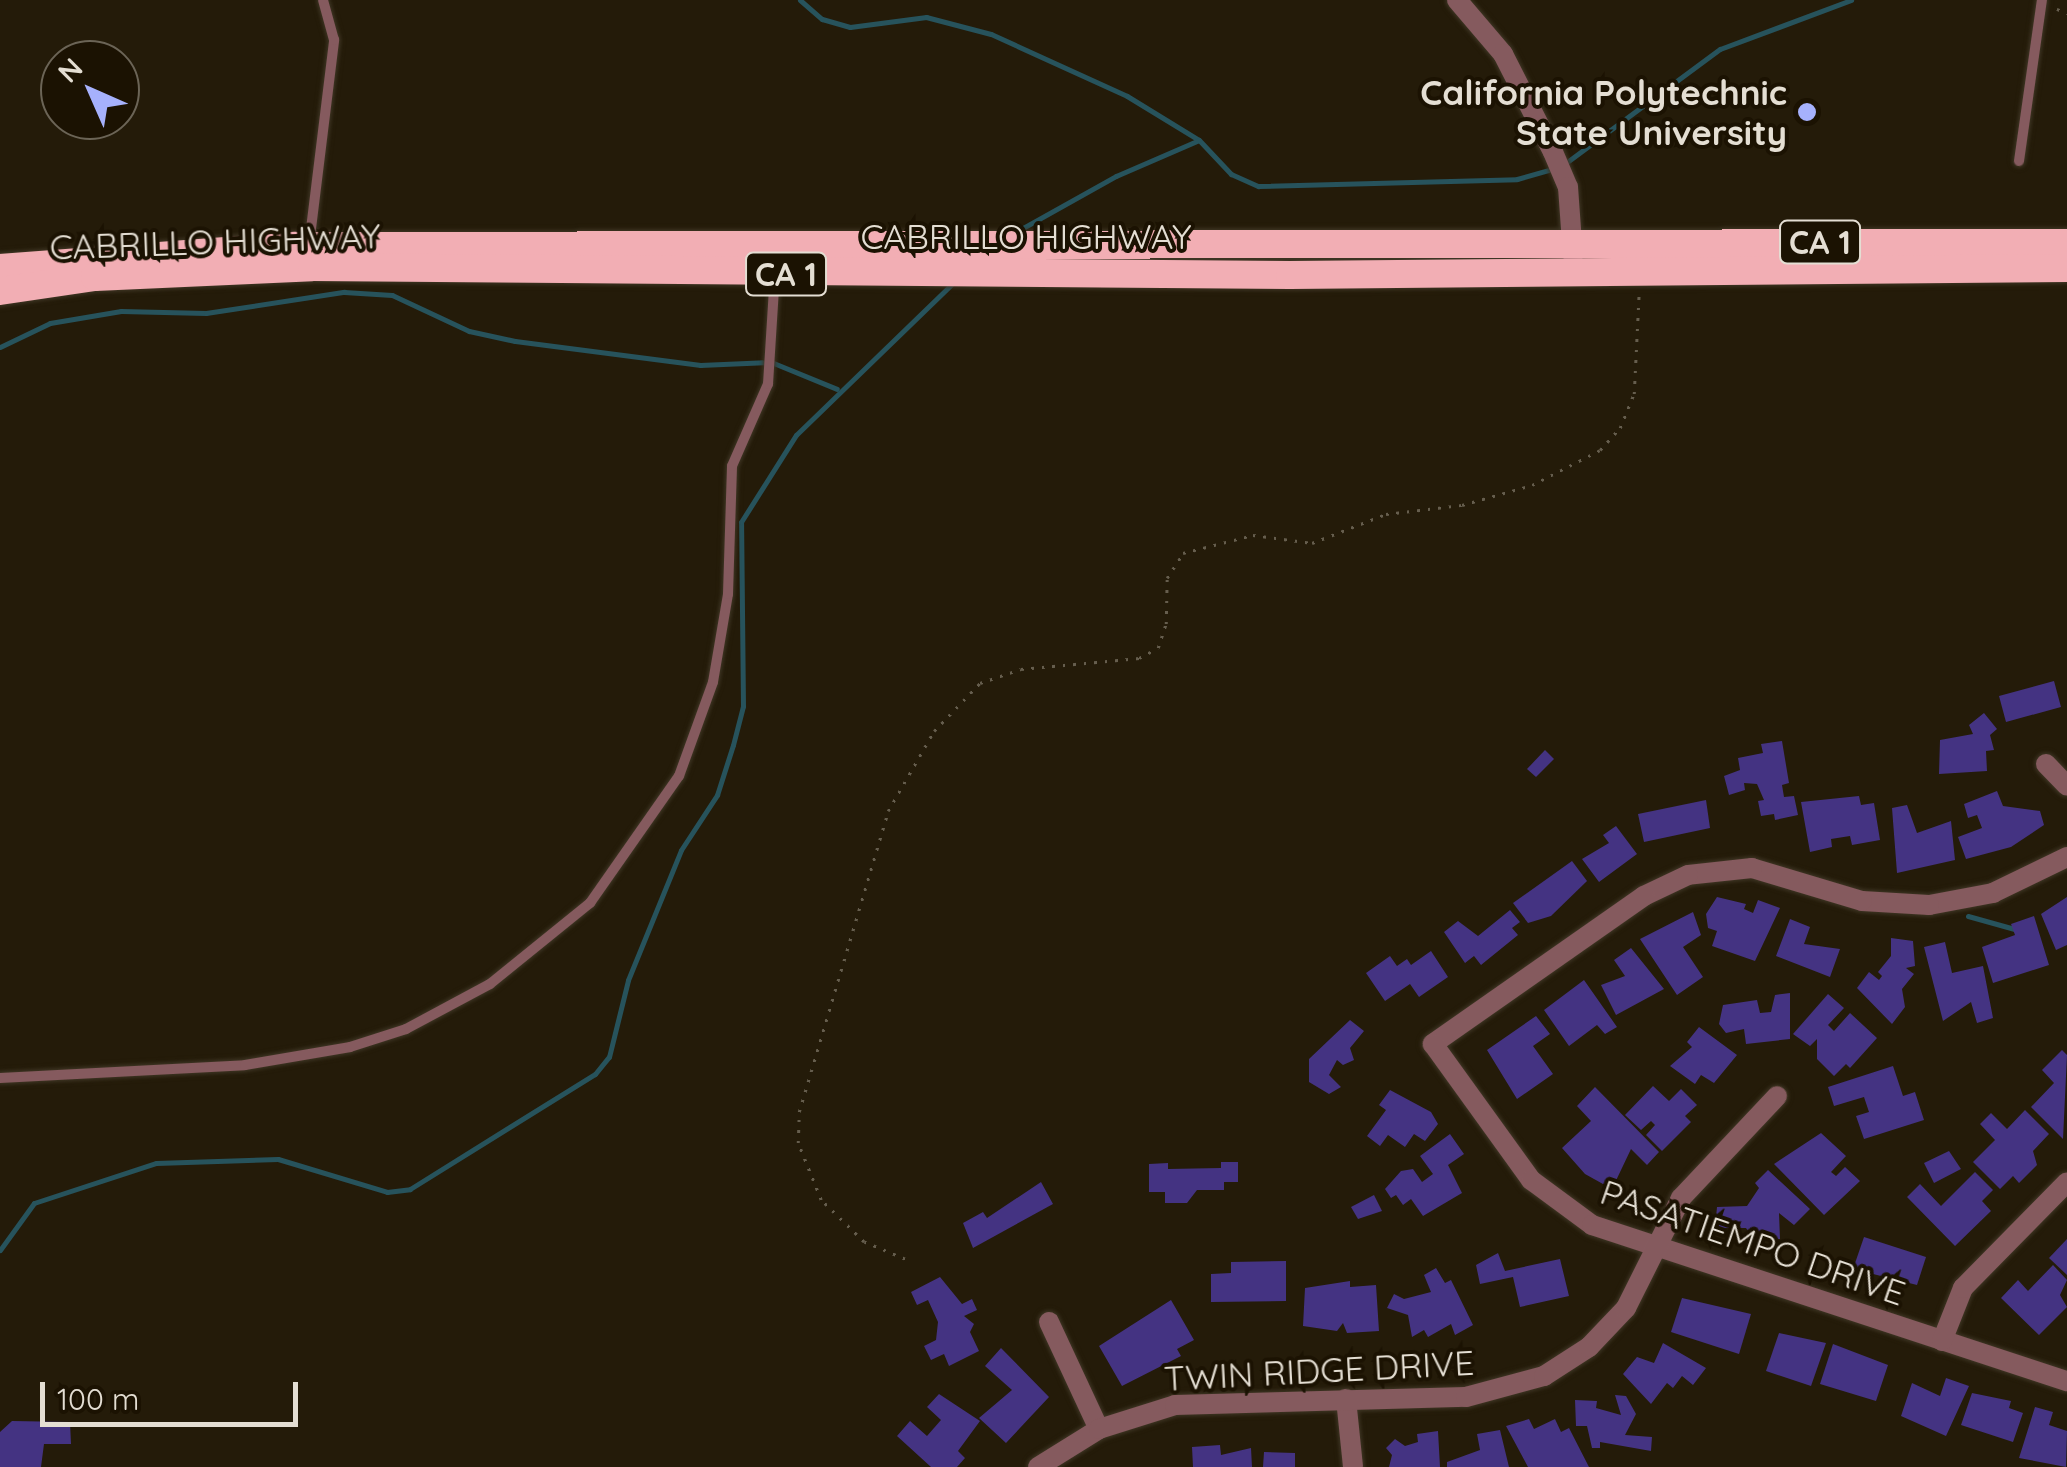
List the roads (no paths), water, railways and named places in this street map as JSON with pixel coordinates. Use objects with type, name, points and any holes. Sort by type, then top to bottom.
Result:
[{"type":"highway","name":"CABRILLO HIGHWAY","points":[[0,268],[172,251],[309,246],[1573,242]]},
{"type":"highway","name":"CA 1","points":[[1573,242],[2067,243]]},
{"type":"highway","name":"CABRILLO HIGHWAY","points":[[0,291],[95,277],[312,268],[776,274],[1573,272]]},
{"type":"highway","name":"CA 1","points":[[1573,272],[2067,268]]},
{"type":"street","points":[[1457,0],[1503,54],[1568,187],[1573,272]]},
{"type":"street","points":[[2046,764],[2067,786]]},
{"type":"street","name":"PASATIEMPO DRIVE","points":[[2067,857],[1994,893],[1929,905],[1862,901],[1752,868],[1688,875],[1644,896],[1433,1044],[1549,1198],[1592,1225],[2067,1381]]},
{"type":"street","name":"TWIN RIDGE DRIVE","points":[[1038,1467],[1099,1429],[1175,1405],[1466,1397],[1544,1376],[1608,1328],[1640,1285],[1692,1183],[1777,1096]]},
{"type":"street","points":[[1942,1340],[1964,1288],[2067,1182]]},
{"type":"street","points":[[1050,1322],[1099,1429]]},
{"type":"street","points":[[1346,1399],[1353,1467]]},
{"type":"lane","points":[[309,246],[334,40],[324,0]]},
{"type":"lane","points":[[2020,161],[2042,0]]},
{"type":"lane","points":[[0,1078],[245,1065],[350,1047],[406,1029],[490,984],[590,903],[656,817],[692,747],[714,682],[728,594],[732,466],[768,384],[776,274]]},
{"type":"waterway","points":[[800,0],[822,19],[850,27],[926,17],[991,34],[1127,96],[1199,140],[1231,174],[1258,186],[1517,179],[1553,169]]},
{"type":"waterway","points":[[1563,165],[1720,49],[1851,0]]},
{"type":"waterway","points":[[1014,233],[1116,176],[1199,140]]},
{"type":"waterway","points":[[0,1250],[34,1203],[156,1163],[278,1159],[387,1192],[410,1189],[595,1074],[609,1057],[628,980],[681,850],[717,795],[733,745],[743,706],[741,522],[796,435],[952,284]]},
{"type":"waterway","points":[[0,347],[50,323],[121,311],[206,313],[344,292],[392,295],[469,331],[515,341],[700,365],[771,362],[837,389]]},
{"type":"waterway","points":[[1968,916],[2018,930]]},
{"type":"place","name":"California Polytechnic State University","points":[[1807,112]]}]
